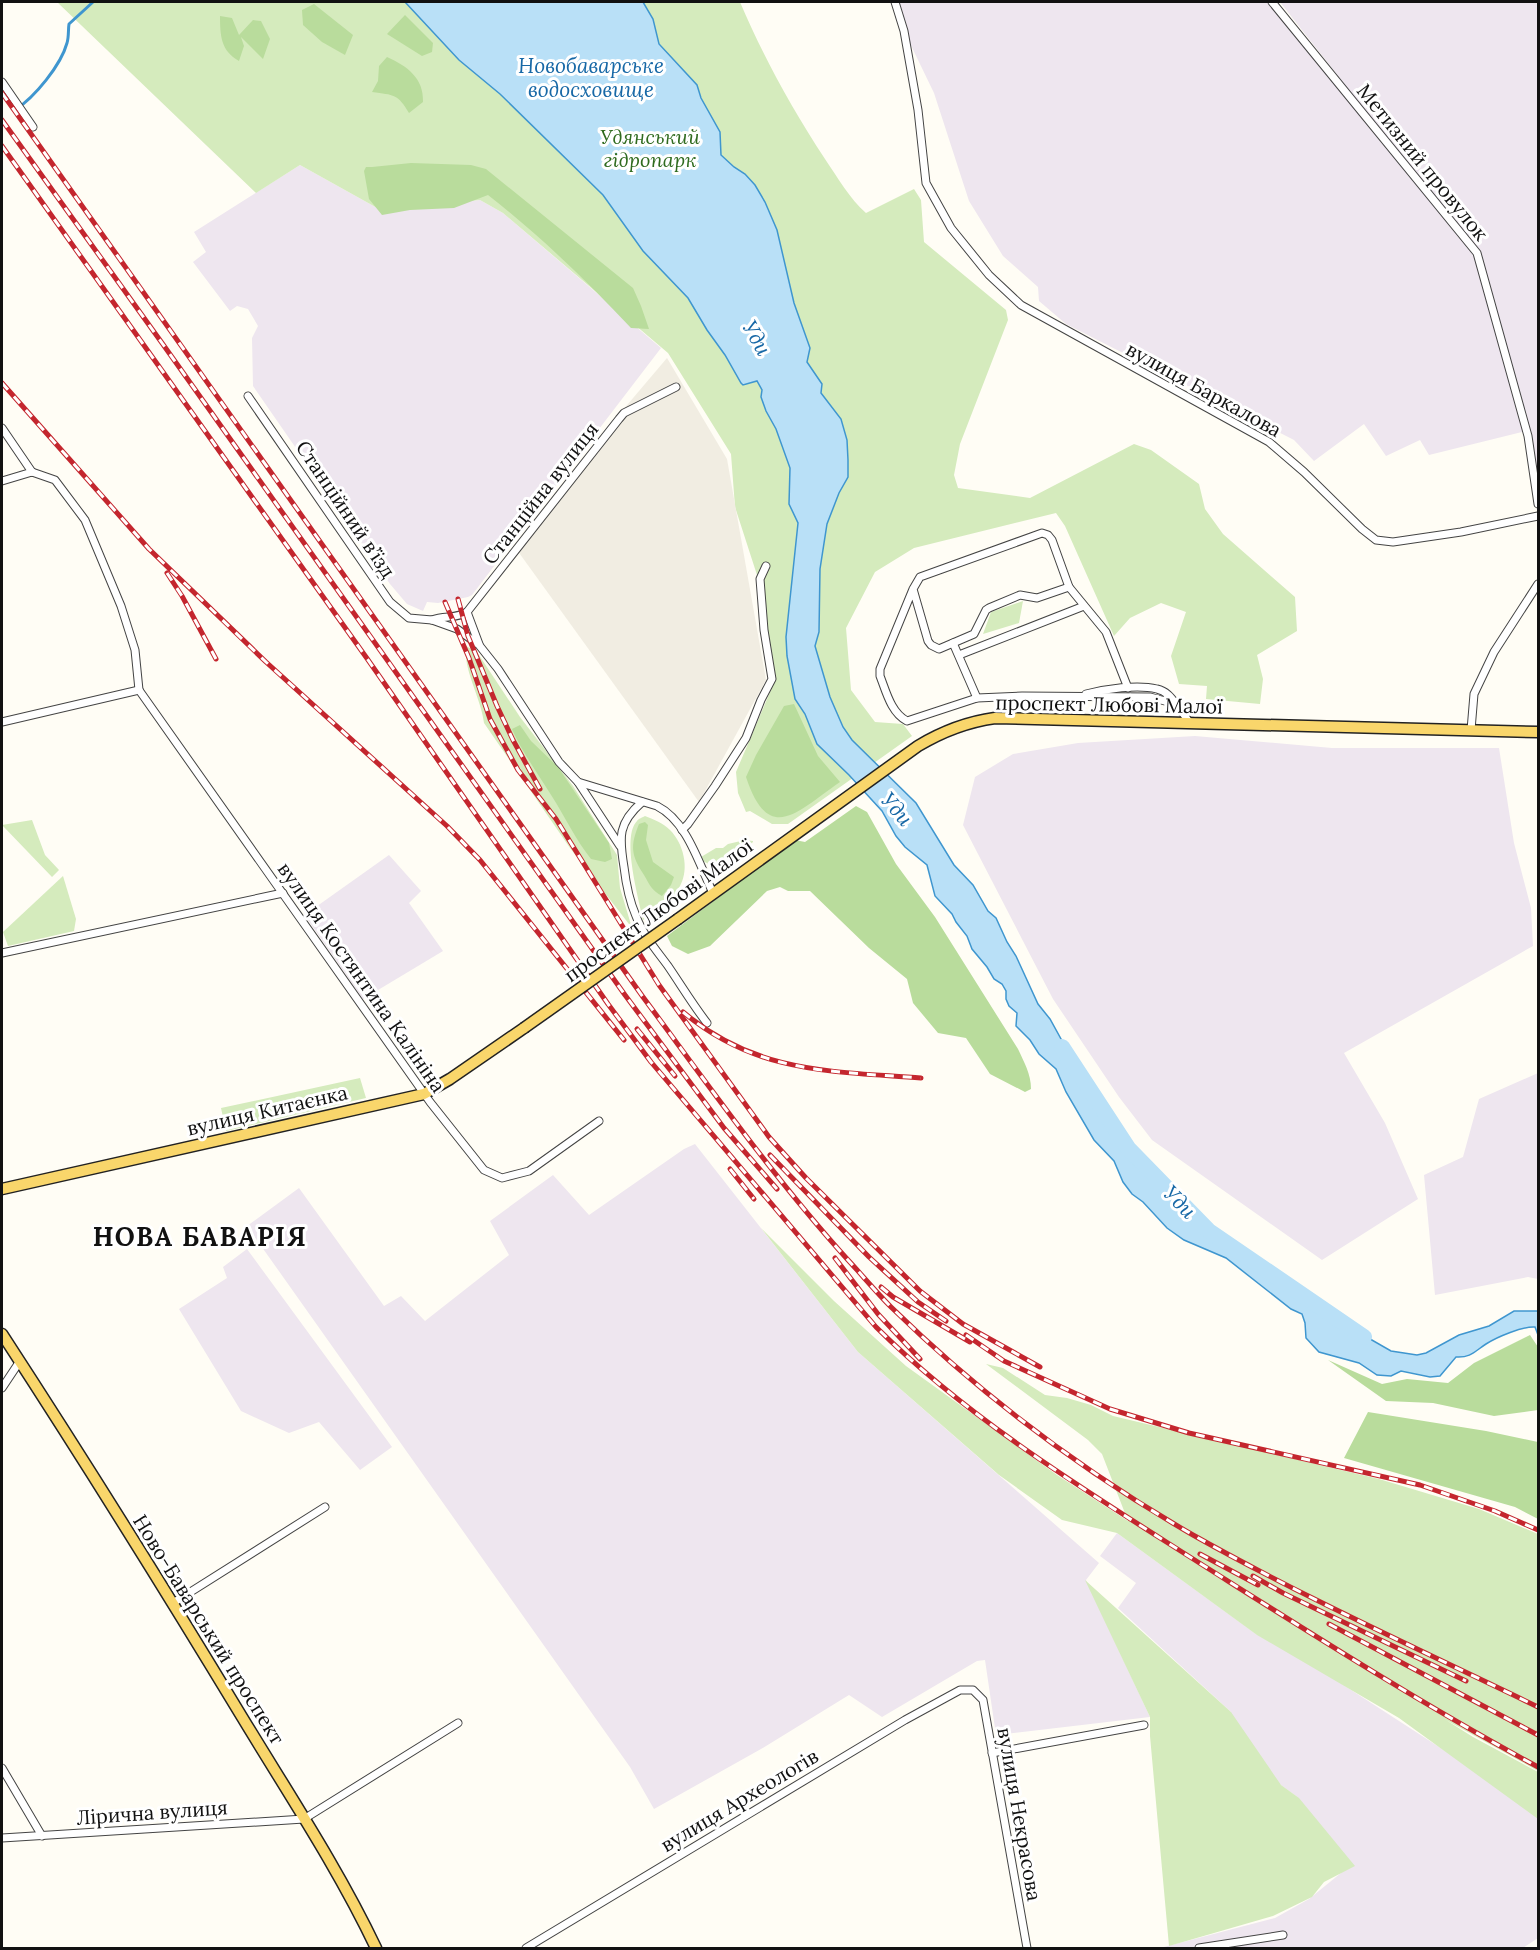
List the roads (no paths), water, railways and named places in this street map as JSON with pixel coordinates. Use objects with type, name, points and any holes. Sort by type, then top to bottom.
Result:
[{"type":"main road","name":"проспект Любові Малої","points":[[524,1028],[918,746],[949,729],[979,720],[995,718],[1539,732]]},
{"type":"main road","name":"вулиця Китаєнка","points":[[2,1189],[424,1094],[450,1079],[524,1028]]},
{"type":"main road","name":"Ново-Баварський проспект","points":[[2,1334],[173,1603],[361,1915],[376,1948]]},
{"type":"street","name":"вулиця Баркалова","points":[[896,2],[904,31],[918,110],[926,183],[951,228],[989,275],[1021,305],[1269,442],[1305,472],[1376,540],[1393,542],[1461,532],[1539,516]]},
{"type":"street","name":"Метизний провулок","points":[[1272,2],[1477,253],[1528,436],[1539,504]]},
{"type":"street","points":[[3,84],[33,127]]},
{"type":"street","name":"Станційна вулиця","points":[[467,612],[624,413],[676,387]]},
{"type":"street","name":"Станційний в’їзд","points":[[248,396],[390,602],[409,618],[432,620]]},
{"type":"street","points":[[2,428],[32,472]]},
{"type":"street","points":[[2,481],[32,472],[55,480],[86,520],[121,606],[135,650],[139,690],[2,722]]},
{"type":"street","points":[[1128,688],[1106,632],[1068,587],[1052,540],[1042,532],[920,577],[880,669],[880,676],[896,712],[907,720],[977,698],[1150,697],[1176,704]]},
{"type":"street","points":[[682,830],[708,796],[746,738],[772,679],[764,630],[760,579],[766,566]]},
{"type":"street","points":[[1471,730],[1474,694],[1494,652],[1539,584]]},
{"type":"street","points":[[913,589],[928,641],[939,648],[974,634],[989,608],[1020,595],[1037,598],[1068,587]]},
{"type":"street","points":[[958,655],[1084,606]]},
{"type":"street","points":[[432,620],[441,616],[461,616],[467,612],[479,645]]},
{"type":"street","points":[[432,620],[457,629],[479,645],[498,669],[559,762],[578,782],[620,846]]},
{"type":"street","points":[[953,643],[977,698]]},
{"type":"street","points":[[1074,697],[1102,690],[1157,689],[1170,696],[1190,723]]},
{"type":"street","name":"вулиця Костянтина Калініна","points":[[139,690],[424,1094],[484,1170],[502,1178],[529,1171],[599,1120]]},
{"type":"street","points":[[578,782],[668,812],[682,830],[713,893]]},
{"type":"street","points":[[642,802],[630,812],[623,824],[620,846],[628,894],[637,919],[657,953],[707,1023]]},
{"type":"street","points":[[2,953],[282,893]]},
{"type":"street","points":[[2,1388],[20,1361]]},
{"type":"street","points":[[173,1603],[325,1507]]},
{"type":"street","name":"вулиця Археологів","points":[[526,1948],[904,1719],[960,1690],[973,1690]]},
{"type":"street","name":"вулиця Некрасова","points":[[973,1690],[983,1700],[1027,1948]]},
{"type":"street","points":[[304,1819],[458,1723]]},
{"type":"street","points":[[992,1753],[1144,1725]]},
{"type":"street","points":[[2,1768],[42,1836]]},
{"type":"street","name":"Лірична вулиця","points":[[2,1838],[304,1819]]},
{"type":"street","points":[[1198,1948],[1283,1935]]},
{"type":"water","name":"Новобаварське водосховище","points":[[405,2],[643,2],[653,19],[659,44],[697,85],[701,98],[720,132],[721,155],[755,185],[777,230],[794,303],[810,348],[807,362],[822,384],[821,393],[841,419],[847,440],[848,477],[827,524],[820,569],[819,632],[815,646],[830,697],[843,727],[852,740],[916,803],[954,865],[973,885],[988,911],[996,918],[1038,1004],[1050,1019],[1082,1081],[1111,1122],[1160,1183],[1193,1219],[1237,1257],[1316,1308],[1391,1351],[1417,1355],[1426,1353],[1459,1335],[1489,1326],[1514,1311],[1538,1311],[1538,1335],[1535,1327],[1503,1335],[1469,1355],[1456,1357],[1440,1376],[1430,1377],[1401,1371],[1391,1376],[1377,1375],[1359,1363],[1319,1352],[1306,1338],[1302,1314],[1291,1309],[1226,1258],[1184,1240],[1167,1228],[1143,1202],[1132,1194],[1123,1182],[1114,1161],[1094,1140],[1066,1092],[1056,1069],[1039,1054],[1030,1040],[1016,1026],[1017,1013],[1009,1006],[1006,991],[972,949],[967,936],[952,914],[935,896],[927,865],[905,847],[882,811],[817,744],[805,714],[795,699],[786,637],[798,523],[789,504],[790,468],[776,429],[766,411],[761,397],[762,390],[757,381],[743,385],[741,383],[688,298],[643,251],[603,195],[500,94],[459,60]]},
{"type":"waterway","points":[[15,110],[46,80],[64,52],[69,24],[93,2]]},
{"type":"waterway","name":"Уди","points":[[1062,1047],[1128,1148],[1209,1231],[1364,1337]]},
{"type":"railway","points":[[2,93],[643,997],[768,1164],[820,1229],[885,1301],[997,1401],[1073,1458],[1152,1511],[1278,1581],[1538,1707]]},
{"type":"railway","points":[[2,120],[625,995],[724,1128],[777,1189]]},
{"type":"railway","points":[[2,146],[366,657],[608,1004],[651,1062],[876,1327],[951,1394],[991,1425],[1074,1482],[1368,1669],[1538,1767]]},
{"type":"railway","points":[[2,383],[149,549],[266,662],[447,826],[480,860],[624,1040]]},
{"type":"railway","points":[[167,573],[216,659]]},
{"type":"railway","points":[[458,599],[468,636],[497,706],[540,789]]},
{"type":"railway","points":[[445,602],[469,658],[490,719],[518,770],[556,819],[659,985],[769,1137],[806,1178],[920,1291],[963,1324],[1040,1367]]},
{"type":"railway","points":[[683,1012],[711,1032],[739,1047],[767,1058],[796,1066],[826,1070],[921,1078]]},
{"type":"railway","points":[[637,1029],[675,1076]]},
{"type":"railway","points":[[770,1155],[869,1257],[918,1302],[946,1321]]},
{"type":"railway","points":[[730,1169],[754,1199]]},
{"type":"railway","points":[[835,1258],[878,1314],[920,1359]]},
{"type":"railway","points":[[881,1287],[893,1297],[970,1342]]},
{"type":"railway","points":[[966,1335],[1004,1361],[1110,1409],[1189,1433],[1420,1485],[1495,1511],[1538,1530]]},
{"type":"railway","points":[[1200,1554],[1258,1585]]},
{"type":"railway","points":[[1253,1576],[1283,1593],[1466,1681]]},
{"type":"railway","points":[[1329,1624],[1538,1735]]},
{"type":"district","name":"НОВА БАВАРІЯ","points":[[200,1236]]},
{"type":"park label","name":"Удянський гідропарк","points":[[650,148]]}]
